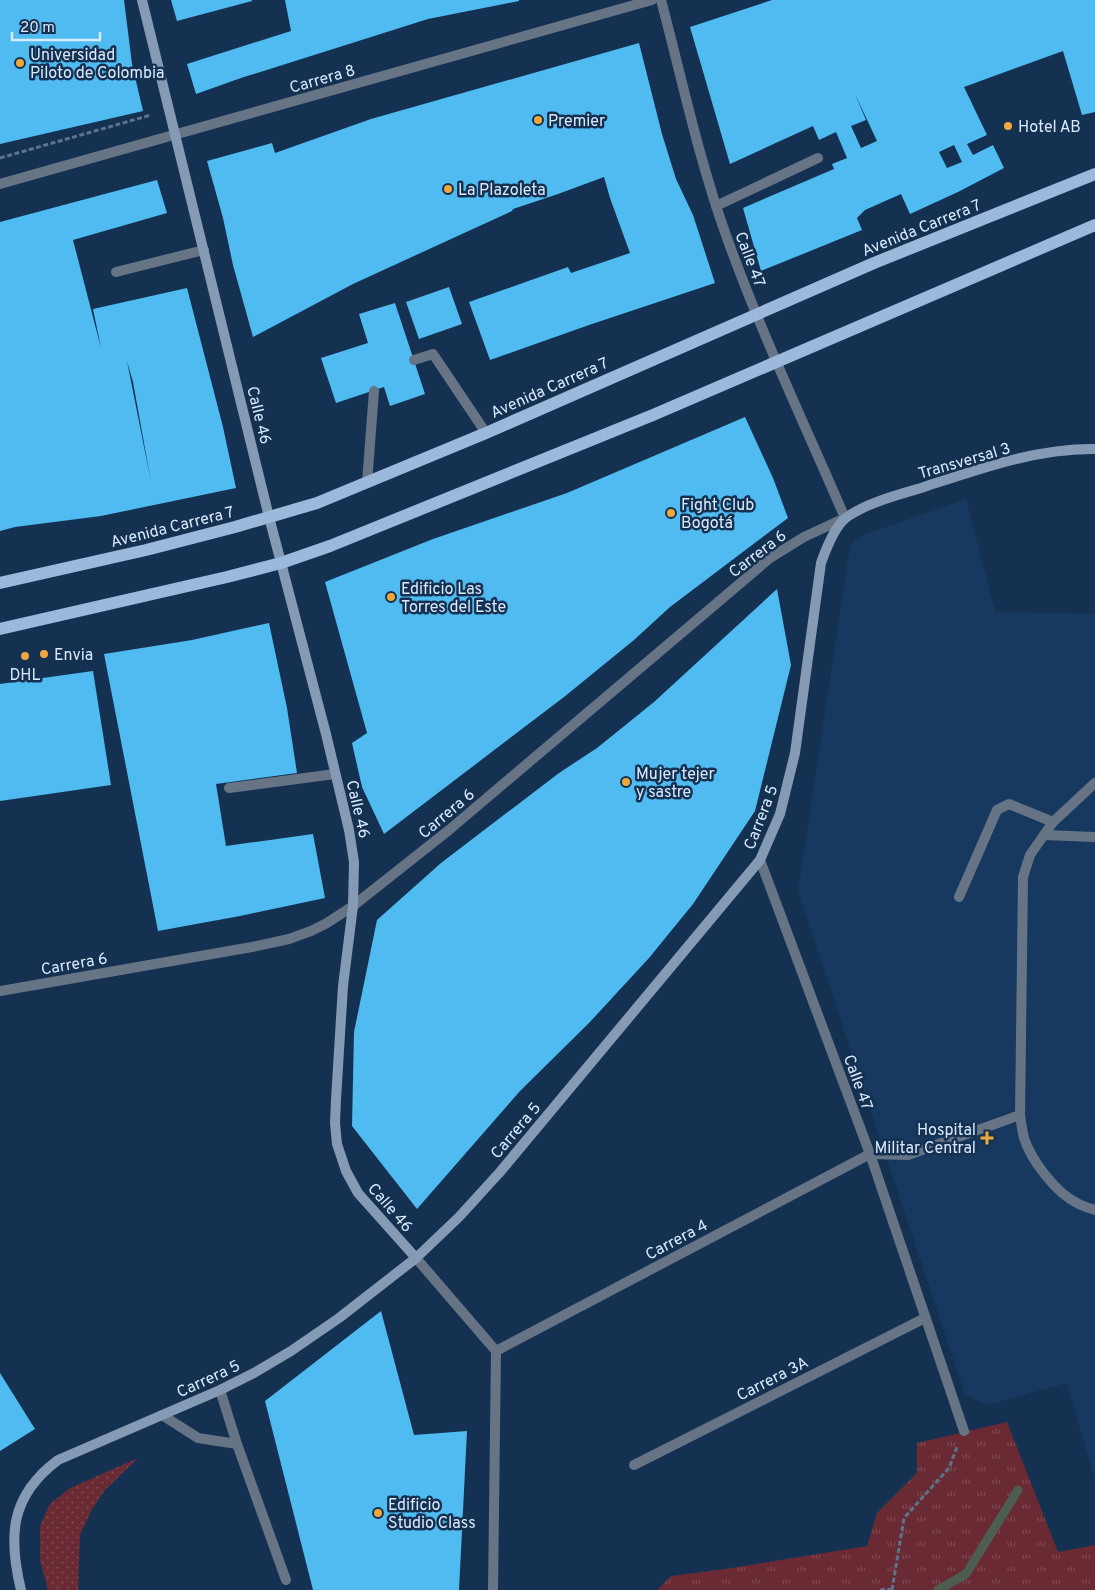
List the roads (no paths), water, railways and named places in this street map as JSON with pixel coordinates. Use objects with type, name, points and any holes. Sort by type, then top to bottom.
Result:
[{"type":"main road","name":"Avenida Carrera 7","points":[[0,583],[146,550],[317,503],[486,433],[874,263],[1095,174]]},
{"type":"main road","points":[[0,629],[281,563],[338,543],[635,422],[1095,225]]},
{"type":"street","name":"Calle 46","points":[[142,0],[269,516],[349,830],[354,862],[353,906],[343,986],[335,1123],[337,1144],[346,1171],[358,1193],[496,1351]]},
{"type":"street","name":"Carrera 8","points":[[0,184],[652,0]]},
{"type":"street","name":"Calle 47","points":[[661,0],[716,206],[756,314],[845,518]]},
{"type":"street","points":[[716,206],[818,158]]},
{"type":"street","points":[[116,272],[204,250]]},
{"type":"street","points":[[414,360],[433,354],[486,433]]},
{"type":"street","points":[[367,483],[374,391]]},
{"type":"street","name":"Transversal 3","points":[[845,518],[880,501],[1003,463],[1082,449],[1095,449]]},
{"type":"street","name":"Carrera 5","points":[[22,1590],[14,1543],[16,1517],[25,1494],[43,1471],[58,1460],[220,1390],[254,1373],[291,1351],[339,1318],[416,1258],[459,1217],[500,1172],[760,860],[780,814],[795,753],[821,563],[828,542],[845,518]]},
{"type":"street","name":"Carrera 6","points":[[0,992],[262,945],[310,931],[327,923],[353,906],[449,830],[770,558],[804,537],[845,518]]},
{"type":"street","points":[[229,788],[335,774]]},
{"type":"street","points":[[1094,785],[1053,822],[1030,855],[1023,877],[1020,1115],[1024,1137],[1031,1154],[1043,1173],[1056,1187],[1076,1203],[1095,1210]]},
{"type":"street","points":[[959,897],[998,810],[1009,804],[1053,822]]},
{"type":"street","points":[[1044,835],[1095,837]]},
{"type":"street","name":"Calle 47","points":[[760,860],[870,1154],[964,1430]]},
{"type":"street","points":[[870,1154],[908,1155],[1020,1115]]},
{"type":"street","name":"Carrera 4","points":[[496,1351],[870,1154]]},
{"type":"street","name":"Carrera 3A","points":[[634,1465],[925,1318]]},
{"type":"street","points":[[492,1590],[496,1351]]},
{"type":"street","points":[[220,1390],[237,1444],[286,1580]]},
{"type":"street","points":[[162,1415],[198,1438],[237,1444]]},
{"type":"waterway","points":[[938,1590],[966,1574],[1018,1490]]},
{"type":"place","name":"Universidad Piloto de Colombia","points":[[20,63]]},
{"type":"place","name":"Premier","points":[[538,120]]},
{"type":"place","name":"Hotel AB","points":[[1008,126]]},
{"type":"place","name":"La Plazoleta","points":[[448,189]]},
{"type":"place","name":"Fight Club Bogotá","points":[[671,513]]},
{"type":"place","name":"Edificio Las Torres del Este","points":[[391,597]]},
{"type":"place","name":"Envia","points":[[44,654]]},
{"type":"place","name":"DHL","points":[[25,656]]},
{"type":"place","name":"Mujer tejer y sastre","points":[[626,782]]},
{"type":"place","name":"Hospital Militar Central","points":[[987,1138]]},
{"type":"place","name":"Edificio Studio Class","points":[[378,1513]]}]
